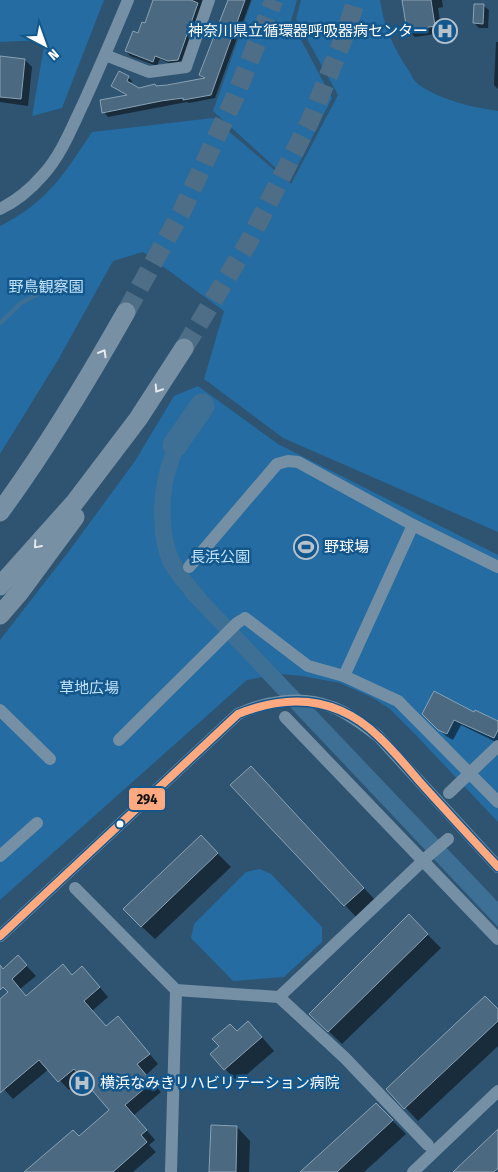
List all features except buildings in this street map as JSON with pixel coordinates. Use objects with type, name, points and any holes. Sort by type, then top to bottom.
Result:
[{"type":"highway","points":[[0,512],[35,463],[85,384],[126,312]]},
{"type":"highway","points":[[0,615],[59,540],[184,348]]},
{"type":"highway","points":[[0,495],[85,384]]},
{"type":"highway","points":[[0,586],[75,502],[138,419]]},
{"type":"street","points":[[0,209],[14,202],[43,176],[52,163],[75,122],[128,0]]},
{"type":"street","points":[[105,55],[149,72],[186,67],[209,0]]},
{"type":"street","points":[[189,567],[277,464],[288,461],[298,462],[413,525],[498,568]]},
{"type":"street","points":[[344,676],[413,525]]},
{"type":"street","points":[[119,740],[237,623],[246,618],[308,666],[344,676],[398,701],[498,802]]},
{"type":"street","points":[[0,936],[238,714],[256,706],[272,702],[314,702],[333,707],[356,720],[378,736],[498,867]]},
{"type":"street","points":[[0,710],[50,759]]},
{"type":"street","points":[[285,717],[425,858],[498,939]]},
{"type":"street","points":[[449,793],[498,746]]},
{"type":"street","points":[[0,856],[37,823]]},
{"type":"street","points":[[279,997],[425,858],[448,839]]},
{"type":"street","points":[[75,888],[176,990],[279,997],[345,1058],[428,1145]]},
{"type":"street","points":[[171,1172],[176,990]]},
{"type":"street","points":[[412,1172],[498,1090]]},
{"type":"green space","points":[[0,0],[104,0],[62,108],[32,116],[45,40],[0,42]]},
{"type":"green space","points":[[252,0],[297,0],[291,21],[332,98],[290,181],[213,111]]},
{"type":"green space","name":"野鳥観察園","points":[[301,0],[380,0],[390,37],[417,83],[446,99],[498,111],[498,532],[283,438],[204,379],[224,311],[143,252],[113,261],[58,360],[0,454],[0,226],[31,207],[54,186],[92,132],[213,118],[291,184],[338,95],[296,19]]},
{"type":"green space","name":"長浜公園","points":[[198,386],[278,444],[498,555],[498,822],[390,709],[373,698],[340,683],[280,674],[247,680],[0,900],[0,640],[135,461],[174,396]]},
{"type":"green space","points":[[260,869],[271,874],[322,927],[322,942],[284,977],[233,981],[191,938],[194,924],[246,872]]},
{"type":"shaded area","points":[[190,414],[203,425],[185,449],[179,461],[172,490],[171,505],[172,535],[183,565],[206,595],[498,902],[498,927],[187,598],[166,571],[159,553],[154,521],[156,487],[159,471],[170,442]]},
{"type":"waterway","points":[[0,323],[21,303],[42,292]]},
{"type":"waterway","points":[[175,445],[202,406]]},
{"type":"tunnel","points":[[126,312],[182,211],[235,97],[274,0]]},
{"type":"tunnel","points":[[184,348],[248,243],[310,121],[346,32],[356,0]]},
{"type":"transit line","name":"294","points":[[0,936],[238,714],[276,703],[313,703],[330,707],[347,714],[363,724],[390,748],[498,867]]},
{"type":"place","name":"神奈川県立循環器呼吸器病センター","points":[[445,31]]},
{"type":"place","name":"野球場","points":[[306,547]]},
{"type":"place","name":"横浜なみきリハビリテーション病院","points":[[82,1083]]},
{"type":"park label","name":"草地広場","points":[[89,688]]}]
